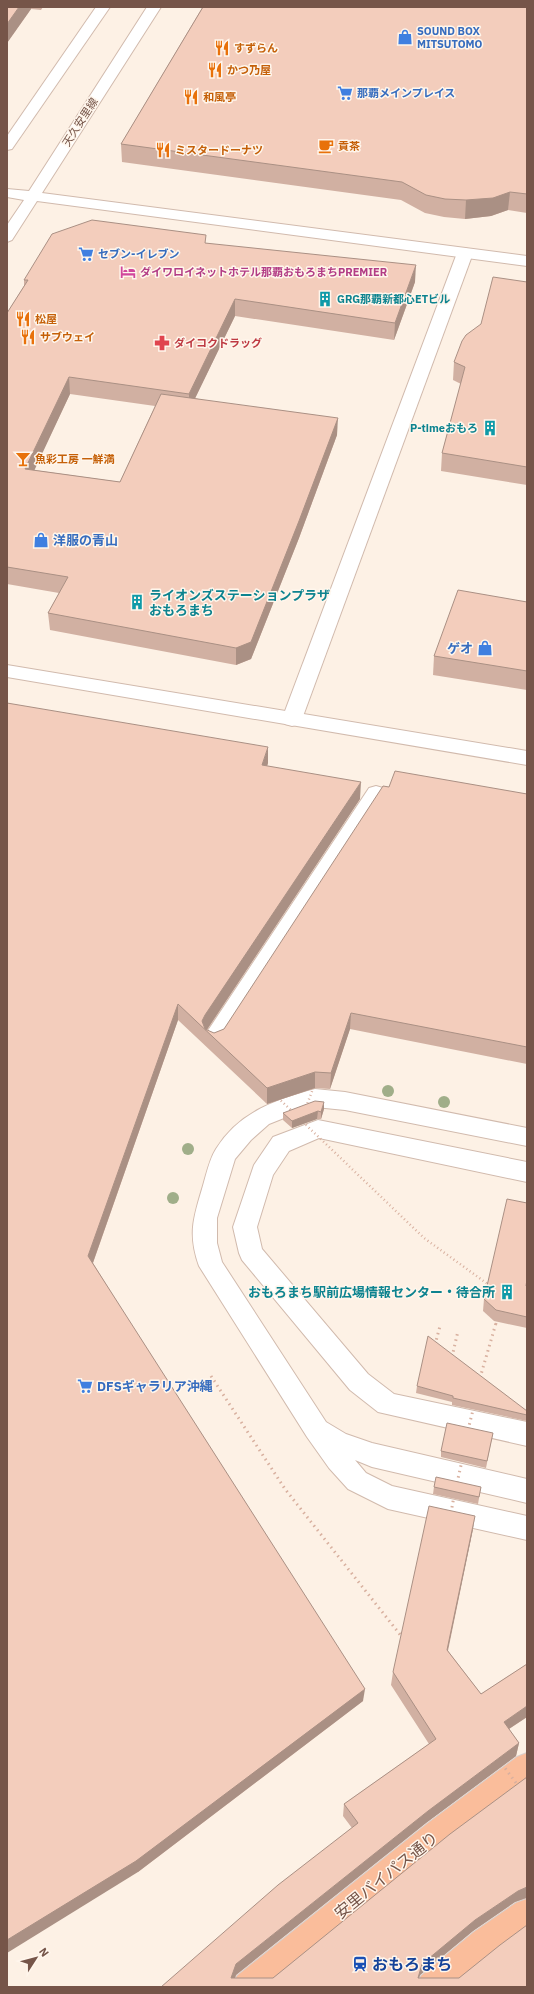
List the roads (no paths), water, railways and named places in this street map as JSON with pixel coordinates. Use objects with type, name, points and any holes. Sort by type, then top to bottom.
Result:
[{"type":"highway","name":"安里バイパス通り","points":[[248,1987],[431,1839],[525,1780]]},
{"type":"highway","points":[[432,1987],[485,1943],[527,1914]]},
{"type":"street","points":[[7,146],[103,7]]},
{"type":"street","name":"天久安里線","points":[[7,237],[154,7]]},
{"type":"street","points":[[7,193],[527,261]]},
{"type":"street","points":[[292,719],[465,253]]},
{"type":"street","points":[[7,671],[527,758]]},
{"type":"street","points":[[215,1038],[376,793]]},
{"type":"street","points":[[527,1137],[345,1101],[315,1098],[293,1104],[262,1118],[243,1133],[225,1155],[205,1218],[204,1241],[206,1253],[211,1266],[316,1429],[338,1460],[357,1481],[388,1497],[527,1528]]},
{"type":"street","points":[[527,1172],[318,1129],[281,1144],[262,1172],[244,1227],[251,1253],[359,1382],[387,1404],[527,1434]]},
{"type":"street","points":[[316,1429],[337,1442],[372,1455],[527,1490]]},
{"type":"place","name":"SOUND BOX MITSUTOMO","points":[[405,37]]},
{"type":"place","name":"すずらん","points":[[222,48]]},
{"type":"place","name":"かつ乃屋","points":[[215,70]]},
{"type":"place","name":"那覇メインプレイス","points":[[345,93]]},
{"type":"place","name":"和風亭","points":[[191,97]]},
{"type":"place","name":"貢茶","points":[[326,146]]},
{"type":"place","name":"ミスタードーナツ","points":[[163,150]]},
{"type":"place","name":"セブン-イレブン","points":[[86,254]]},
{"type":"place","name":"ダイワロイネットホテル那覇おもろまちPREMIER","points":[[128,272]]},
{"type":"place","name":"GRG那覇新都心ETビル","points":[[325,299]]},
{"type":"place","name":"松屋","points":[[23,319]]},
{"type":"place","name":"サブウェイ","points":[[28,337]]},
{"type":"place","name":"ダイコクドラッグ","points":[[162,343]]},
{"type":"place","name":"P-timeおもろ","points":[[490,428]]},
{"type":"place","name":"魚彩工房 一鮮満","points":[[23,459]]},
{"type":"place","name":"洋服の青山","points":[[41,540]]},
{"type":"place","name":"ライオンズステーションプラザ おもろまち","points":[[137,602]]},
{"type":"place","name":"ゲオ","points":[[485,648]]},
{"type":"place","name":"おもろまち駅前広場情報センター・待合所","points":[[507,1292]]},
{"type":"place","name":"DFSギャラリア沖縄","points":[[85,1386]]},
{"type":"place","name":"おもろまち","points":[[360,1964]]}]
